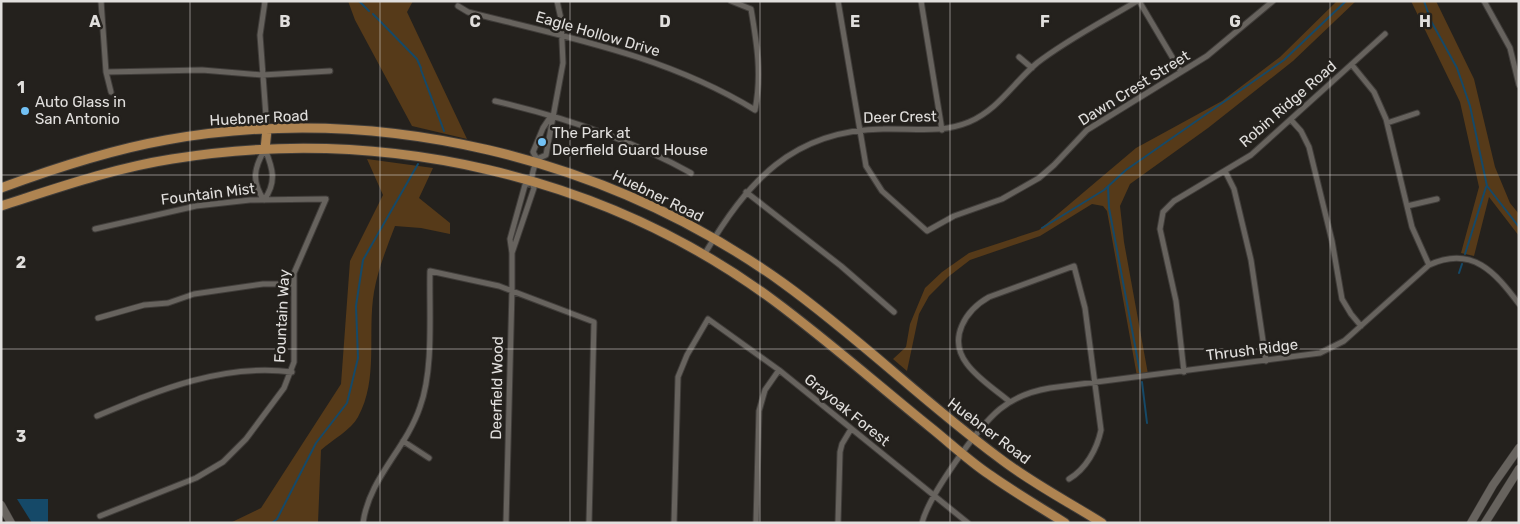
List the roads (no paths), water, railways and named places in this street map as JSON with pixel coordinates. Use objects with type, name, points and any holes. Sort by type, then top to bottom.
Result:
[{"type":"main road","name":"Huebner Road","points":[[1,188],[127,148],[229,132],[294,128],[392,132],[474,146],[536,161],[601,184],[714,238],[783,283],[1000,459],[1102,523]]},
{"type":"main road","points":[[265,149],[267,130]]},
{"type":"main road","name":"Huebner Road","points":[[1,206],[132,166],[221,152],[265,149],[294,148],[390,152],[470,164],[531,182],[594,201],[656,229],[704,254],[778,304],[988,474],[1065,523]]},
{"type":"main road","points":[[18,182],[24,199]]},
{"type":"main road","points":[[1471,523],[1493,484],[1519,448]]},
{"type":"main road","points":[[1485,523],[1519,469]]},
{"type":"main road","points":[[1,505],[11,523]]},
{"type":"street","points":[[101,1],[106,72],[111,92]]},
{"type":"street","points":[[265,1],[260,35],[267,130]]},
{"type":"street","points":[[536,161],[546,155],[552,116],[560,86],[563,63],[558,1]]},
{"type":"street","name":"Eagle Hollow Drive","points":[[458,6],[468,12],[632,53],[736,99],[755,110],[758,93],[759,62],[750,9],[731,1]]},
{"type":"street","points":[[838,1],[858,130]]},
{"type":"street","points":[[921,1],[942,130]]},
{"type":"street","points":[[1138,1],[1181,72]]},
{"type":"street","name":"Deer Crest","points":[[704,254],[746,192],[763,174],[794,152],[829,137],[858,130],[942,130],[968,122],[989,111],[1032,68],[1047,56],[1138,1]]},
{"type":"street","name":"Dawn Crest Street","points":[[858,130],[863,159],[872,180],[927,231],[954,216],[1002,199],[1021,189],[1054,165],[1087,130],[1207,56],[1273,1]]},
{"type":"street","points":[[1484,1],[1510,48],[1519,84]]},
{"type":"street","name":"Robin Ridge Road","points":[[1184,372],[1176,301],[1160,229],[1160,220],[1163,212],[1174,202],[1251,154],[1385,34]]},
{"type":"street","points":[[1019,57],[1032,68]]},
{"type":"street","points":[[1352,64],[1374,92],[1387,123],[1417,241],[1429,265]]},
{"type":"street","points":[[106,72],[202,70],[262,75],[330,71]]},
{"type":"street","points":[[496,102],[552,116],[604,133],[664,158],[691,173]]},
{"type":"street","points":[[1387,123],[1417,113]]},
{"type":"street","points":[[531,182],[536,161],[533,152],[543,128],[552,116]]},
{"type":"street","points":[[1291,120],[1301,132],[1309,147],[1332,241],[1342,299],[1361,326]]},
{"type":"street","points":[[265,149],[272,166],[272,188],[264,200],[256,189],[255,165],[265,149]]},
{"type":"street","points":[[1225,171],[1234,189],[1251,260],[1266,361]]},
{"type":"street","name":"Deerfield Wood","points":[[506,523],[512,290],[510,234],[526,185],[531,182]]},
{"type":"street","points":[[746,192],[834,261],[894,312]]},
{"type":"street","name":"Fountain Mist","points":[[94,229],[196,206],[264,200],[326,198]]},
{"type":"street","name":"Fountain Way","points":[[100,516],[196,478],[223,462],[251,431],[284,388],[292,372],[294,356],[293,284],[298,260],[326,198]]},
{"type":"street","points":[[1407,206],[1437,199]]},
{"type":"street","name":"Thrush Ridge","points":[[922,523],[933,496],[963,454],[1000,409],[1010,402],[1040,390],[1312,355],[1329,350],[1344,341],[1429,265],[1453,258],[1476,262],[1491,271],[1519,304]]},
{"type":"street","points":[[1010,402],[965,363],[961,355],[959,337],[963,320],[979,303],[989,297],[1074,266],[1084,298],[1100,421],[1099,439],[1082,470],[1069,479]]},
{"type":"street","points":[[363,523],[375,486],[403,441],[420,408],[426,382],[430,271],[512,290],[594,322],[589,523]]},
{"type":"street","points":[[98,318],[144,305],[168,303],[194,294],[263,284],[293,284]]},
{"type":"street","name":"Grayoak Forest","points":[[674,523],[678,378],[687,355],[708,319],[779,370],[968,523]]},
{"type":"street","points":[[97,416],[159,391],[196,380],[244,372],[273,370],[292,372]]},
{"type":"street","points":[[756,523],[759,411],[765,390],[779,370]]},
{"type":"street","points":[[838,523],[840,452],[842,444],[851,429]]},
{"type":"street","points":[[403,441],[429,458]]},
{"type":"water","points":[[17,499],[48,499],[48,523],[32,523]]},
{"type":"waterway","points":[[359,1],[369,11]]},
{"type":"waterway","points":[[1042,228],[1104,190],[1126,170],[1284,60],[1346,1]]},
{"type":"waterway","points":[[1424,1],[1431,21],[1457,68],[1470,106],[1487,186],[1519,227]]},
{"type":"waterway","points":[[373,14],[417,59],[421,68]]},
{"type":"waterway","points":[[421,70],[444,131]]},
{"type":"waterway","points":[[272,523],[277,519],[316,443],[347,403],[358,358],[356,306],[363,260],[418,164]]},
{"type":"waterway","points":[[1108,187],[1109,208],[1140,372]]},
{"type":"waterway","points":[[1465,254],[1486,187]]},
{"type":"waterway","points":[[1459,273],[1462,264]]},
{"type":"waterway","points":[[1142,382],[1147,423]]},
{"type":"place","name":"Auto Glass in San Antonio","points":[[25,111]]},
{"type":"place","name":"The Park at Deerfield Guard House","points":[[542,142]]}]
